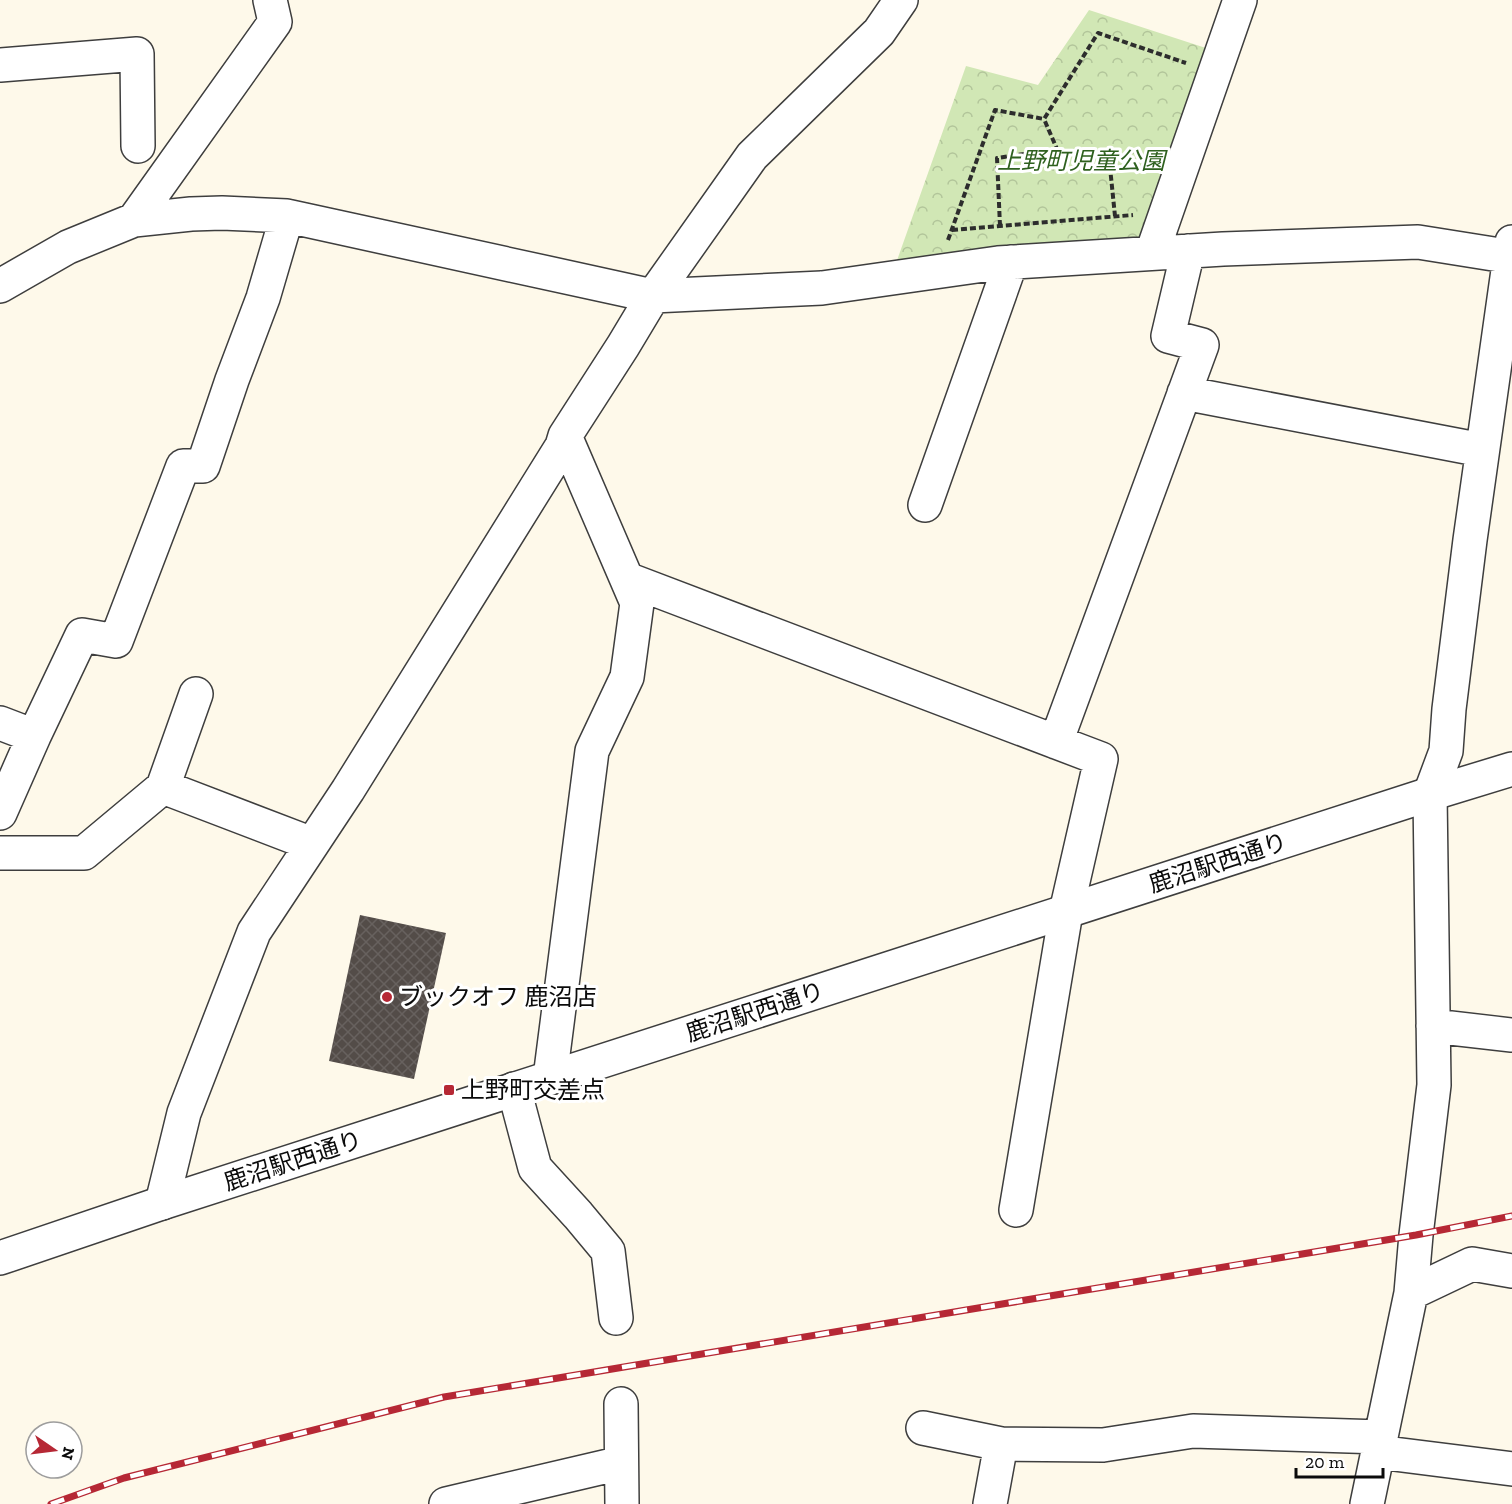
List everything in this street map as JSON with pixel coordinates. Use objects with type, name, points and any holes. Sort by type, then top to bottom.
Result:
[{"type":"street","points":[[134,220],[275,22],[270,0]]},
{"type":"street","points":[[162,1203],[184,1113],[254,932],[354,780],[653,296],[752,156],[879,32],[901,0]]},
{"type":"street","points":[[1152,254],[1240,0]]},
{"type":"street","points":[[0,65],[137,54],[138,146]]},
{"type":"street","points":[[0,286],[68,247],[134,220],[222,213],[287,216],[653,296],[822,288],[1011,262],[1188,251],[1418,242],[1512,252],[1482,450],[1449,709],[1446,751],[1430,794],[1434,1085],[1411,1293],[1367,1504]]},
{"type":"street","points":[[0,813],[82,635],[116,641],[183,466],[202,466],[263,298],[287,216]]},
{"type":"street","points":[[1056,742],[1202,345],[1168,336],[1188,251]]},
{"type":"street","points":[[924,505],[1011,262]]},
{"type":"street","points":[[1184,393],[1482,450]]},
{"type":"street","points":[[550,1078],[592,751],[627,678],[637,603],[565,436]]},
{"type":"street","points":[[627,579],[1101,759],[1066,912],[1016,1210]]},
{"type":"street","points":[[0,853],[84,853],[163,787],[196,694]]},
{"type":"street","points":[[0,723],[34,736]]},
{"type":"street","name":"鹿沼駅西通り","points":[[0,1258],[514,1089],[1512,769]]},
{"type":"street","points":[[163,787],[312,844]]},
{"type":"street","points":[[1433,1026],[1512,1035]]},
{"type":"street","points":[[514,1089],[535,1168],[608,1251],[616,1318]]},
{"type":"street","points":[[1411,1293],[1472,1264],[1512,1271]]},
{"type":"street","points":[[621,1404],[622,1504]]},
{"type":"street","points":[[923,1428],[1001,1444],[1103,1445],[1193,1431],[1379,1445],[1512,1469]]},
{"type":"street","points":[[990,1504],[1001,1444]]},
{"type":"street","points":[[446,1504],[621,1463]]},
{"type":"path","points":[[1044,119],[1098,33],[1189,63]]},
{"type":"path","points":[[937,272],[995,110],[1044,119]]},
{"type":"path","points":[[1000,226],[997,158],[1056,149],[1044,119]]},
{"type":"path","points":[[1108,148],[1116,216]]},
{"type":"path","points":[[952,230],[1137,215]]},
{"type":"green space","name":"上野町児童公園","points":[[1089,10],[1212,50],[1140,244],[895,266],[966,66],[1038,85]]},
{"type":"building","name":"ブックオフ 鹿沼店","points":[[360,915],[446,933],[414,1079],[329,1061]]},
{"type":"railway","points":[[51,1504],[124,1478],[444,1397],[1416,1235],[1512,1216]]},
{"type":"place","name":"ブックオフ 鹿沼店","points":[[387,997]]},
{"type":"place","name":"上野町交差点","points":[[449,1090]]}]
